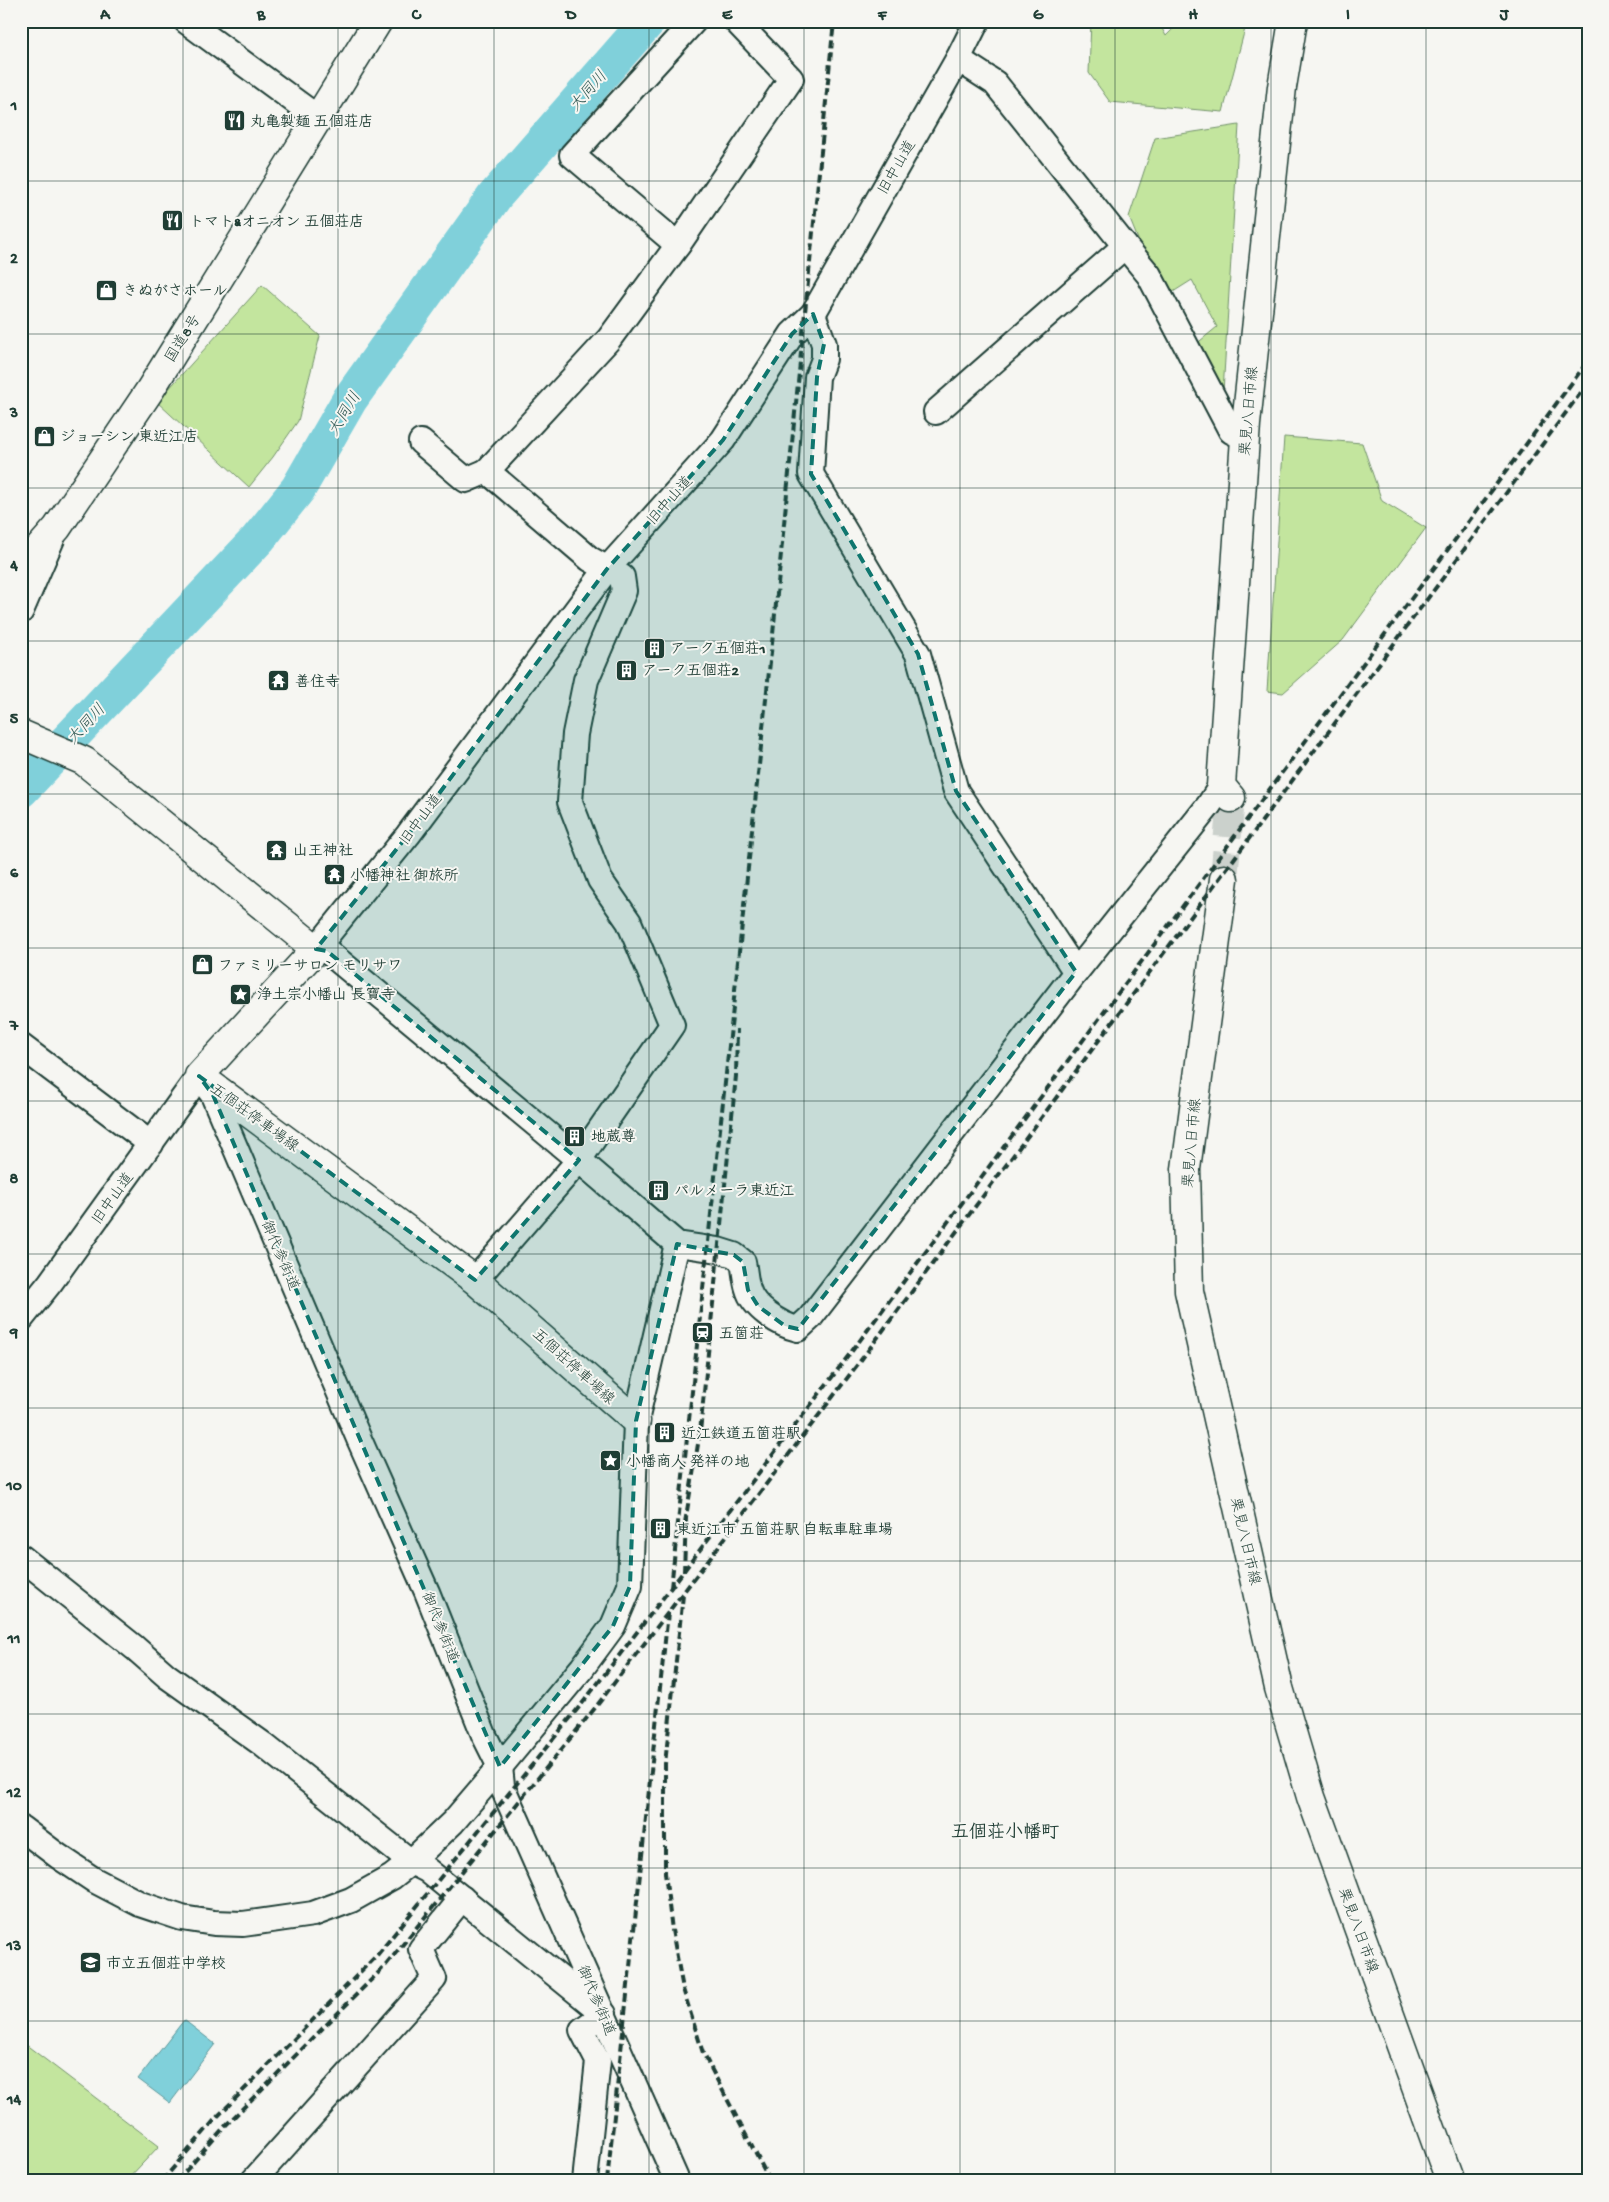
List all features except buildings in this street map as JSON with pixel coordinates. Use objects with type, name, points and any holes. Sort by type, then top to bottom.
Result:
[{"type":"main road","name":"国道8号","points":[[21,569],[57,528],[150,390],[378,21]]},
{"type":"main road","name":"栗見八日市線","points":[[1226,792],[1245,438],[1282,86],[1293,21]]},
{"type":"main road","points":[[21,734],[84,761],[316,949]]},
{"type":"main road","name":"栗見八日市線","points":[[1224,879],[1186,1169],[1188,1291],[1287,1716],[1311,1797],[1450,2181]]},
{"type":"main road","name":"五個荘停車場線","points":[[316,949],[199,1076],[475,1280],[636,1421]]},
{"type":"street","points":[[186,21],[318,118]]},
{"type":"street","points":[[678,245],[572,155],[694,21]]},
{"type":"street","points":[[422,442],[466,480],[487,471],[609,339],[678,245],[791,79],[736,21]]},
{"type":"street","name":"旧中山道","points":[[316,949],[408,835],[606,569],[724,440],[792,334],[813,314],[958,60],[974,23]]},
{"type":"street","points":[[958,60],[995,83],[1149,275],[1231,430],[1245,438]]},
{"type":"street","points":[[936,412],[1125,246]]},
{"type":"street","points":[[813,314],[824,344],[824,360],[817,377],[811,474],[918,654],[956,791],[1076,972]]},
{"type":"street","points":[[475,1280],[579,1160],[672,1025],[629,922],[600,880],[570,802],[575,734],[586,680],[624,591],[622,577],[590,558],[487,471]]},
{"type":"street","points":[[21,611],[57,528]]},
{"type":"street","points":[[316,949],[327,951],[579,1160],[676,1244],[718,1250],[734,1255],[743,1262],[748,1290],[758,1306],[785,1326],[798,1329],[810,1318],[1076,972],[1209,805],[1226,792]]},
{"type":"street","points":[[21,1046],[151,1144]]},
{"type":"street","name":"旧中山道","points":[[21,1319],[50,1283],[199,1076]]},
{"type":"street","name":"御代参街道","points":[[199,1076],[213,1095],[359,1440],[427,1592],[484,1735],[500,1767],[502,1786],[677,2181]]},
{"type":"street","points":[[21,1828],[94,1880],[140,1904],[182,1918],[214,1922],[242,1924],[313,1914],[351,1900],[392,1877],[411,1862],[453,1822],[582,1668],[613,1626],[630,1586],[636,1421],[676,1244]]},
{"type":"street","points":[[21,1557],[168,1676],[260,1743],[411,1862],[427,1870],[604,2014],[582,2030],[598,2061],[585,2181]]},
{"type":"street","points":[[253,2181],[434,1979],[421,1949],[462,1898]]},
{"type":"highlighted area","points":[[813,314],[824,344],[817,377],[811,474],[918,654],[956,791],[1076,972],[798,1329],[785,1326],[758,1306],[748,1290],[743,1262],[734,1255],[677,1244],[636,1421],[630,1586],[613,1626],[500,1767],[213,1095],[199,1076],[475,1280],[579,1160],[327,951],[316,949],[408,835],[607,569],[723,440],[792,334]]},
{"type":"green space","points":[[1091,21],[1158,21],[1166,36],[1181,21],[1247,21],[1223,112],[1110,102],[1089,73]]},
{"type":"green space","points":[[1239,125],[1222,409],[1189,350],[1217,327],[1192,280],[1162,299],[1129,217],[1155,138]]},
{"type":"green space","points":[[262,285],[320,336],[298,421],[249,487],[157,402]]},
{"type":"green space","points":[[1284,437],[1362,443],[1382,501],[1426,528],[1343,640],[1283,693],[1267,691]]},
{"type":"green space","points":[[21,2041],[159,2146],[126,2181],[21,2181]]},
{"type":"water","points":[[184,2020],[215,2044],[170,2103],[138,2079]]},
{"type":"waterway","name":"大同川","points":[[21,790],[258,539],[298,489],[350,399],[495,196],[648,21]]},
{"type":"tunnel","points":[[1224,879],[1231,798]]},
{"type":"railway","points":[[671,1588],[773,634],[834,21]]},
{"type":"railway","points":[[162,2181],[218,2116],[378,1954],[585,1700],[852,1351],[1588,361]]},
{"type":"railway","points":[[177,2181],[227,2124],[386,1965],[595,1708],[861,1360],[1588,383]]},
{"type":"railway","points":[[685,1523],[700,1432],[736,1076],[737,1029]]},
{"type":"railway","points":[[684,1572],[686,1517]]},
{"type":"railway","points":[[683,1595],[665,1764],[665,1873],[672,1930],[683,1989],[703,2053],[770,2181]]},
{"type":"railway","points":[[607,2181],[668,1613]]},
{"type":"place","name":"丸亀製麺 五個荘店","points":[[234,121]]},
{"type":"place","name":"トマト&オニオン 五個荘店","points":[[173,221]]},
{"type":"place","name":"きぬがさホール","points":[[107,290]]},
{"type":"place","name":"ジョーシン 東近江店","points":[[44,436]]},
{"type":"place","name":"アーク五個荘1","points":[[654,648]]},
{"type":"place","name":"アーク五個荘2","points":[[626,670]]},
{"type":"place","name":"善住寺","points":[[279,681]]},
{"type":"place","name":"山王神社","points":[[277,850]]},
{"type":"place","name":"小幡神社 御旅所","points":[[334,875]]},
{"type":"place","name":"ファミリーサロン モリサワ","points":[[202,965]]},
{"type":"place","name":"浄土宗小幡山 長寶寺","points":[[241,994]]},
{"type":"place","name":"地蔵尊","points":[[575,1136]]},
{"type":"place","name":"パルメーラ東近江","points":[[658,1190]]},
{"type":"place","name":"五箇荘","points":[[703,1333]]},
{"type":"place","name":"近江鉄道五箇荘駅","points":[[665,1433]]},
{"type":"place","name":"小幡商人 発祥の地","points":[[610,1461]]},
{"type":"place","name":"東近江市 五箇荘駅 自転車駐車場","points":[[660,1529]]},
{"type":"place","name":"市立五個荘中学校","points":[[90,1963]]},
{"type":"district","name":"五個荘小幡町","points":[[1005,1831]]}]
